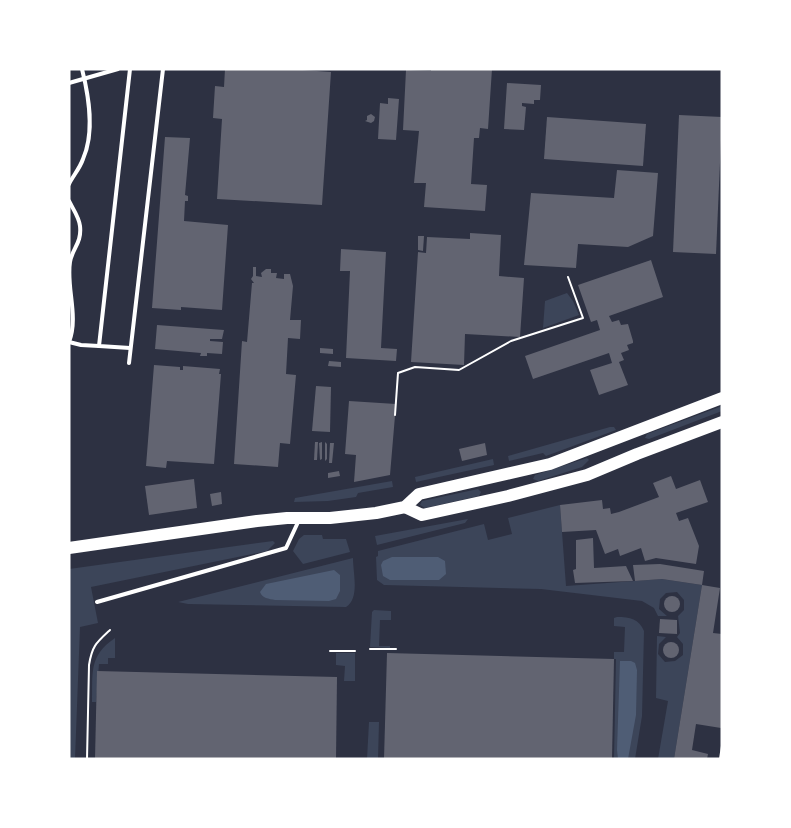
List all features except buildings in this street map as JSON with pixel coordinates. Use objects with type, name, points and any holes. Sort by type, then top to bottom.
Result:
[{"type":"main road","points":[[405,507],[418,494],[550,464],[722,398]]},
{"type":"main road","points":[[69,548],[257,521],[340,518],[405,507],[422,515],[587,475],[722,422]]},
{"type":"lane","points":[[69,184],[83,161],[88,138],[90,118],[82,69]]},
{"type":"lane","points":[[69,83],[118,69]]},
{"type":"lane","points":[[99,346],[130,69]]},
{"type":"lane","points":[[129,363],[163,69]]},
{"type":"lane","points":[[69,201],[81,228],[78,247],[70,262],[72,331],[69,342],[81,345],[130,348]]},
{"type":"lane","points":[[98,602],[286,548],[300,518]]},
{"type":"path","points":[[395,416],[398,373],[415,367],[459,370],[511,340],[583,318],[568,277]]},
{"type":"path","points":[[87,759],[91,653],[95,644],[110,630]]},
{"type":"path","points":[[370,650],[396,649]]},
{"type":"path","points":[[330,651],[355,651]]},
{"type":"path","points":[[720,759],[722,746]]},
{"type":"shaded area","points":[[567,293],[579,315],[543,328],[545,301]]},
{"type":"shaded area","points":[[722,406],[722,411],[649,439],[645,438],[647,434]]},
{"type":"shaded area","points":[[610,427],[616,430],[546,456],[543,453],[509,461],[508,456]]},
{"type":"shaded area","points":[[587,458],[589,460],[582,467],[538,481],[533,479],[535,475]]},
{"type":"shaded area","points":[[493,459],[494,465],[416,482],[415,477]]},
{"type":"shaded area","points":[[392,481],[393,487],[358,493],[356,497],[294,502],[295,498]]},
{"type":"shaded area","points":[[478,489],[481,492],[479,496],[425,508],[420,505],[422,501]]},
{"type":"shaded area","points":[[560,505],[566,586],[662,579],[702,585],[674,759],[658,759],[668,701],[656,698],[657,636],[666,637],[659,644],[658,654],[665,662],[675,661],[683,655],[683,644],[677,637],[680,633],[678,616],[684,610],[684,600],[677,592],[666,593],[660,599],[659,609],[667,616],[658,616],[654,608],[642,601],[541,589],[384,585],[377,580],[378,551],[484,524],[488,540],[512,534],[508,518]]},
{"type":"shaded area","points":[[468,519],[465,523],[377,545],[375,536]]},
{"type":"shaded area","points":[[304,535],[322,535],[323,539],[346,539],[350,552],[303,564],[293,551],[299,539]]},
{"type":"shaded area","points":[[273,541],[275,543],[267,551],[91,587],[98,623],[80,627],[75,759],[69,759],[69,569]]},
{"type":"shaded area","points":[[392,557],[438,557],[445,561],[446,574],[439,580],[390,580],[383,576],[381,565],[383,561]]},
{"type":"shaded area","points":[[353,558],[353,598],[346,607],[178,602]]},
{"type":"shaded area","points":[[334,570],[340,575],[340,591],[336,599],[329,601],[275,600],[264,597],[260,592],[266,584]]},
{"type":"shaded area","points":[[374,610],[391,611],[391,620],[380,620],[379,646],[390,646],[390,648],[370,647]]},
{"type":"shaded area","points":[[614,618],[634,619],[644,631],[642,716],[635,759],[614,759],[616,659],[614,659],[614,652],[624,652],[625,627],[614,626]]},
{"type":"shaded area","points":[[115,638],[115,658],[108,658],[108,664],[99,664],[96,702],[92,702],[96,659],[106,645]]},
{"type":"shaded area","points":[[336,653],[355,653],[355,681],[344,681],[345,666],[336,665]]},
{"type":"shaded area","points":[[620,661],[635,663],[637,670],[636,715],[628,759],[618,759],[617,750]]},
{"type":"shaded area","points":[[369,722],[379,722],[378,759],[367,759]]}]
